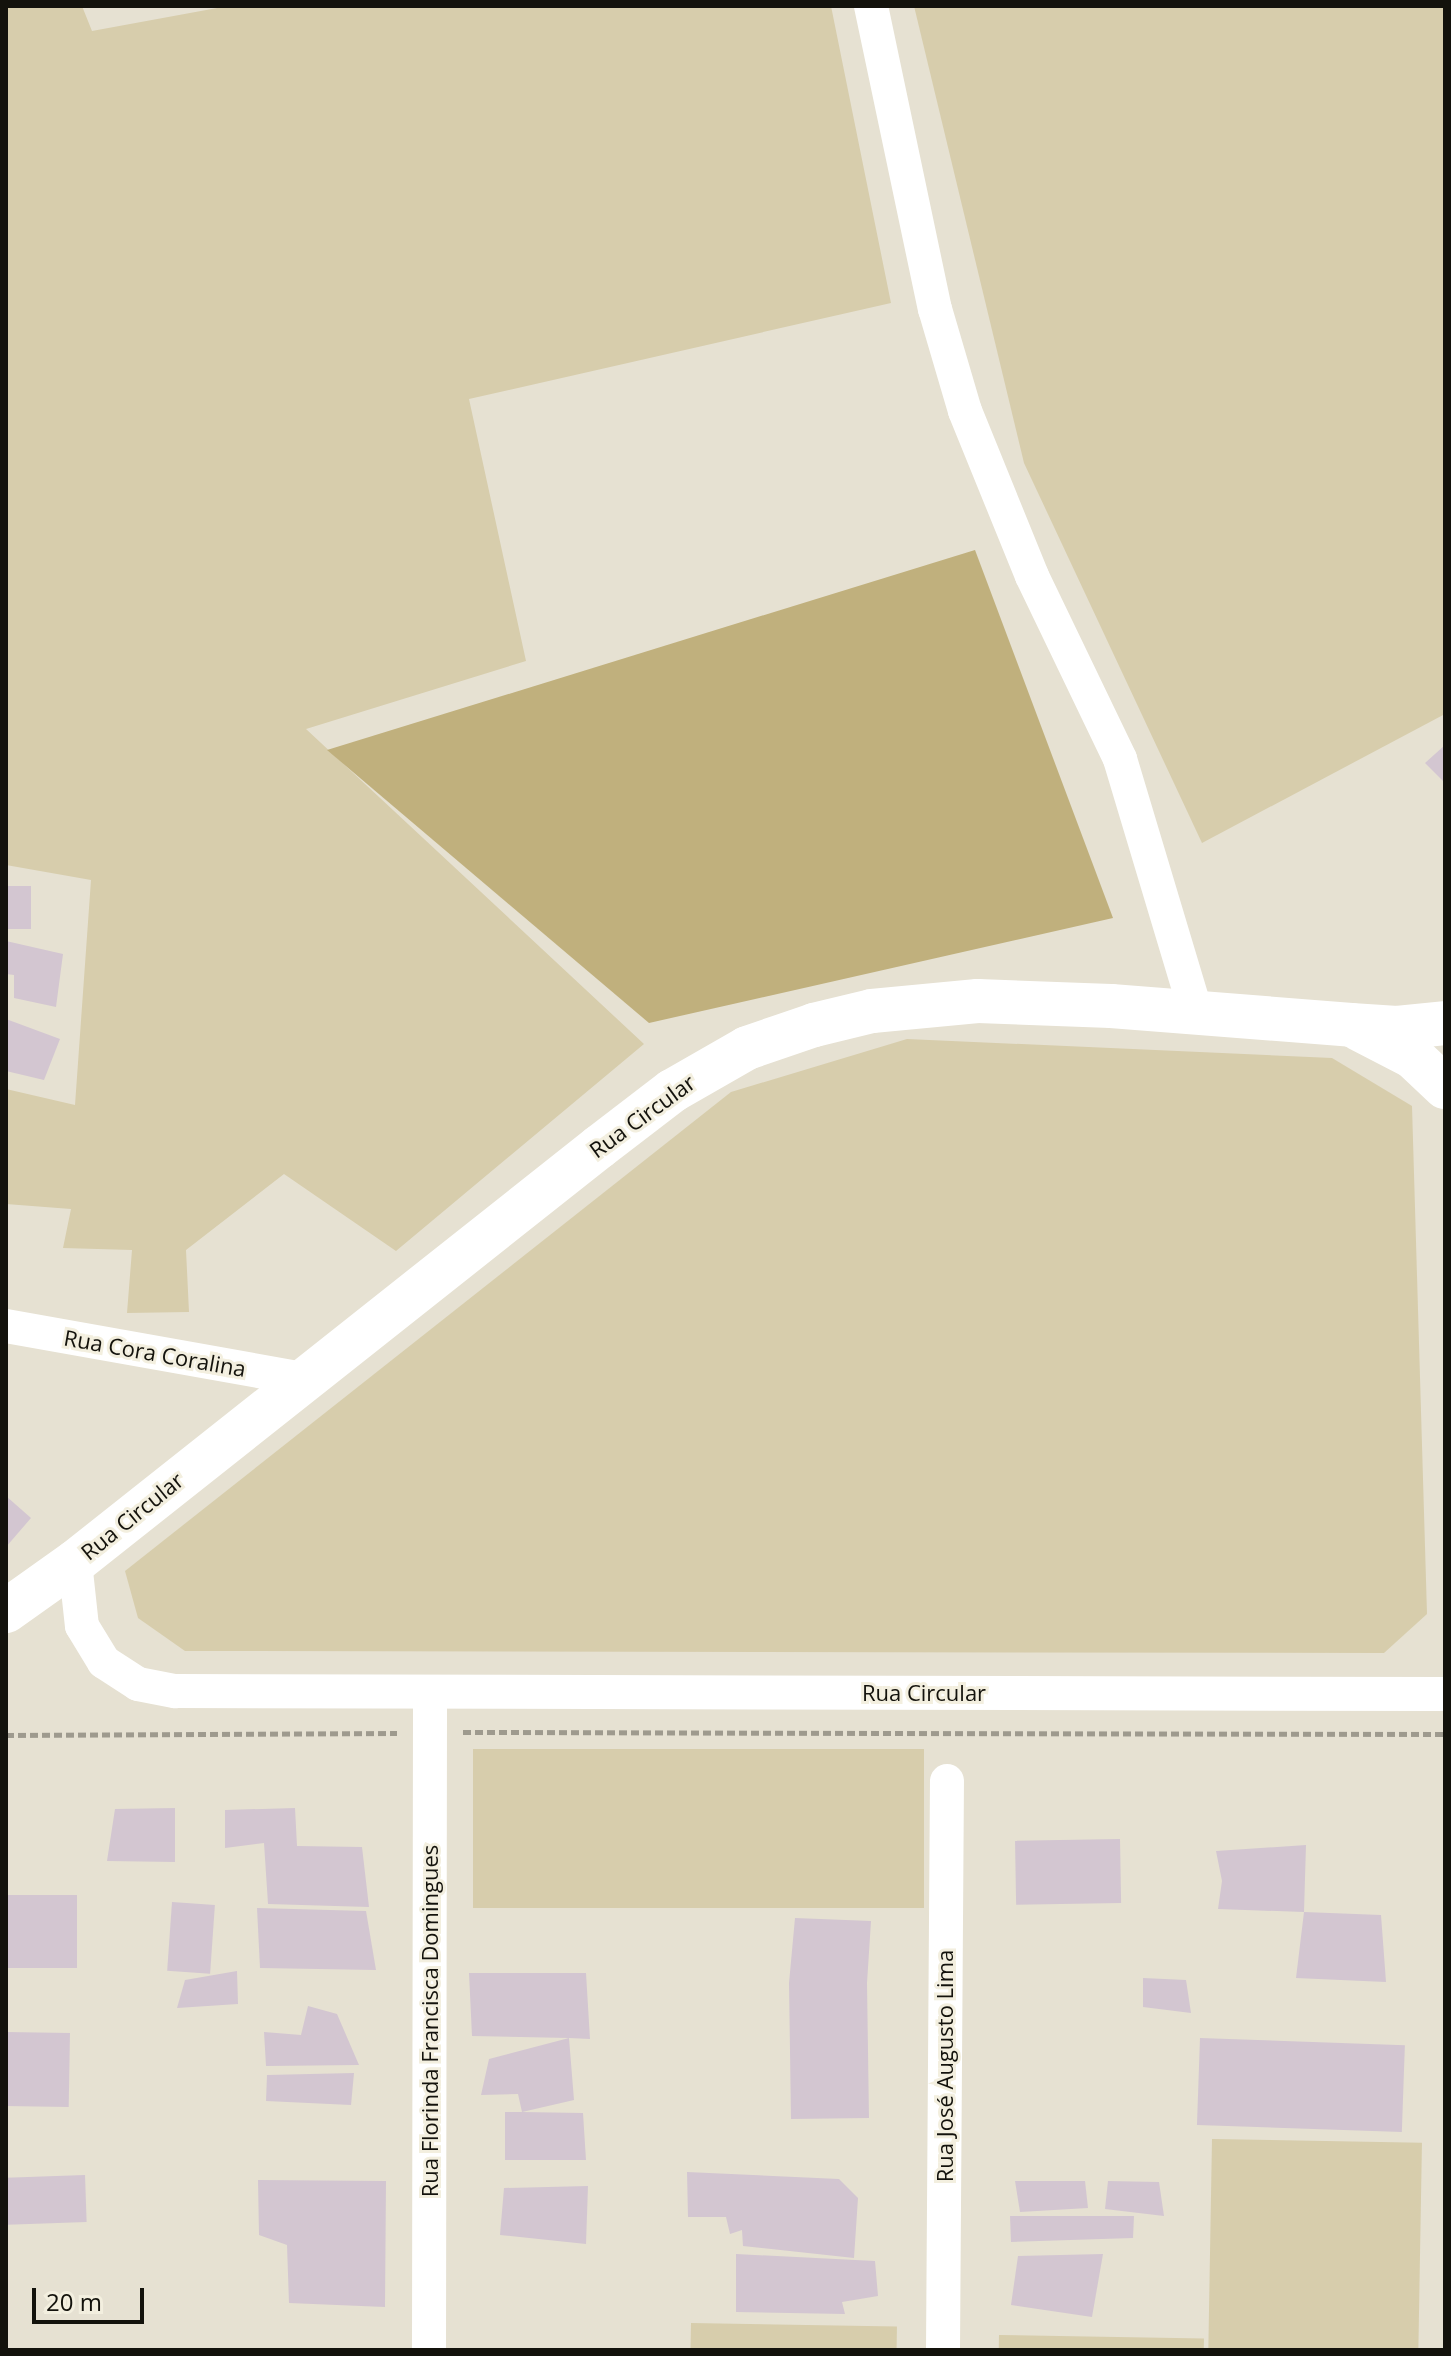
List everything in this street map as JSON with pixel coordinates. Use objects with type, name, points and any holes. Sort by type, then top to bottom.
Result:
[{"type":"main road","name":"Rua Circular","points":[[75,1562],[672,1091],[747,1048],[814,1025],[921,1004],[1040,1001],[1397,1028],[1445,1023]]},
{"type":"main road","name":"Rua Circular","points":[[1351,1025],[1413,1057],[1445,1087]]},
{"type":"main road","points":[[6,1611],[75,1562]]},
{"type":"street","points":[[871,6],[935,309],[965,411],[1032,576],[1120,759],[1196,1013]]},
{"type":"street","name":"Rua Cora Coralina","points":[[6,1326],[304,1379]]},
{"type":"street","name":"Rua Circular","points":[[75,1562],[78,1604],[92,1646],[104,1662],[138,1684],[175,1691],[1445,1694]]},
{"type":"street","name":"Rua Florinda Francisca Domingues","points":[[429,2350],[430,1692]]},
{"type":"street","name":"Rua José Augusto Lima","points":[[943,2350],[947,1781]]},
{"type":"path","points":[[6,1735],[431,1732],[1445,1734]]},
{"type":"shaded area","points":[[6,6],[82,6],[92,31],[228,6],[831,6],[891,303],[469,399],[526,661],[306,729],[644,1044],[396,1251],[284,1174],[186,1250],[189,1312],[127,1313],[132,1250],[63,1248],[71,1209],[6,1204],[6,1089],[75,1105],[91,880],[6,865]]},
{"type":"shaded area","points":[[914,6],[1445,6],[1445,714],[1202,843],[1024,463]]},
{"type":"shaded area","points":[[975,550],[1113,918],[649,1023],[327,750]]},
{"type":"shaded area","points":[[907,1039],[1332,1058],[1412,1106],[1427,1614],[1384,1653],[185,1651],[138,1618],[125,1571],[731,1092]]},
{"type":"shaded area","points":[[473,1749],[924,1749],[924,1908],[473,1908]]},
{"type":"shaded area","points":[[1212,2139],[1422,2143],[1418,2350],[1208,2350]]},
{"type":"shaded area","points":[[691,2323],[897,2327],[897,2350],[691,2350]]},
{"type":"shaded area","points":[[999,2335],[1204,2339],[1204,2350],[999,2350]]},
{"type":"building","points":[[1445,745],[1445,783],[1425,763]]},
{"type":"building","points":[[6,886],[31,886],[31,929],[6,929]]},
{"type":"building","points":[[6,941],[63,954],[56,1007],[14,998],[14,975],[6,974]]},
{"type":"building","points":[[6,1019],[60,1039],[44,1080],[6,1071]]},
{"type":"building","points":[[6,1496],[31,1518],[6,1547]]},
{"type":"building","points":[[175,1808],[175,1862],[107,1861],[115,1809]]},
{"type":"building","points":[[295,1808],[297,1846],[362,1847],[369,1907],[268,1904],[264,1843],[225,1848],[225,1810]]},
{"type":"building","points":[[1120,1839],[1121,1903],[1016,1905],[1015,1841]]},
{"type":"building","points":[[1306,1845],[1304,1912],[1218,1909],[1222,1881],[1216,1851]]},
{"type":"building","points":[[6,1895],[77,1895],[77,1968],[6,1968]]},
{"type":"building","points":[[172,1902],[215,1905],[210,1974],[167,1971]]},
{"type":"building","points":[[257,1908],[366,1911],[376,1970],[260,1968]]},
{"type":"building","points":[[1304,1912],[1381,1915],[1386,1982],[1296,1978]]},
{"type":"building","points":[[795,1918],[871,1921],[867,1983],[869,2118],[791,2119],[789,1983]]},
{"type":"building","points":[[237,1971],[238,2004],[177,2008],[185,1980]]},
{"type":"building","points":[[469,1973],[586,1973],[590,2039],[472,2036]]},
{"type":"building","points":[[1143,1978],[1186,1980],[1191,2013],[1143,2007]]},
{"type":"building","points":[[308,2006],[337,2014],[359,2065],[266,2066],[264,2032],[301,2035]]},
{"type":"building","points":[[6,2032],[70,2033],[69,2107],[6,2106]]},
{"type":"building","points":[[569,2038],[574,2100],[522,2112],[518,2094],[481,2095],[489,2059]]},
{"type":"building","points":[[1200,2038],[1405,2045],[1402,2132],[1197,2125]]},
{"type":"building","points":[[354,2073],[351,2105],[266,2101],[267,2075]]},
{"type":"building","points":[[505,2112],[583,2113],[586,2160],[505,2160]]},
{"type":"building","points":[[687,2172],[839,2179],[858,2198],[854,2258],[743,2246],[742,2230],[730,2234],[726,2217],[688,2217]]},
{"type":"building","points":[[85,2175],[87,2222],[8,2225],[6,2178]]},
{"type":"building","points":[[258,2180],[386,2181],[385,2307],[289,2303],[287,2245],[259,2235]]},
{"type":"building","points":[[1015,2181],[1085,2181],[1088,2208],[1020,2212]]},
{"type":"building","points":[[1108,2181],[1159,2182],[1164,2216],[1105,2209]]},
{"type":"building","points":[[588,2186],[586,2244],[500,2235],[504,2188]]},
{"type":"building","points":[[1010,2216],[1134,2216],[1133,2238],[1011,2242]]},
{"type":"building","points":[[736,2254],[875,2261],[878,2296],[842,2302],[845,2314],[736,2312]]},
{"type":"building","points":[[1103,2254],[1092,2317],[1011,2305],[1018,2256]]}]
